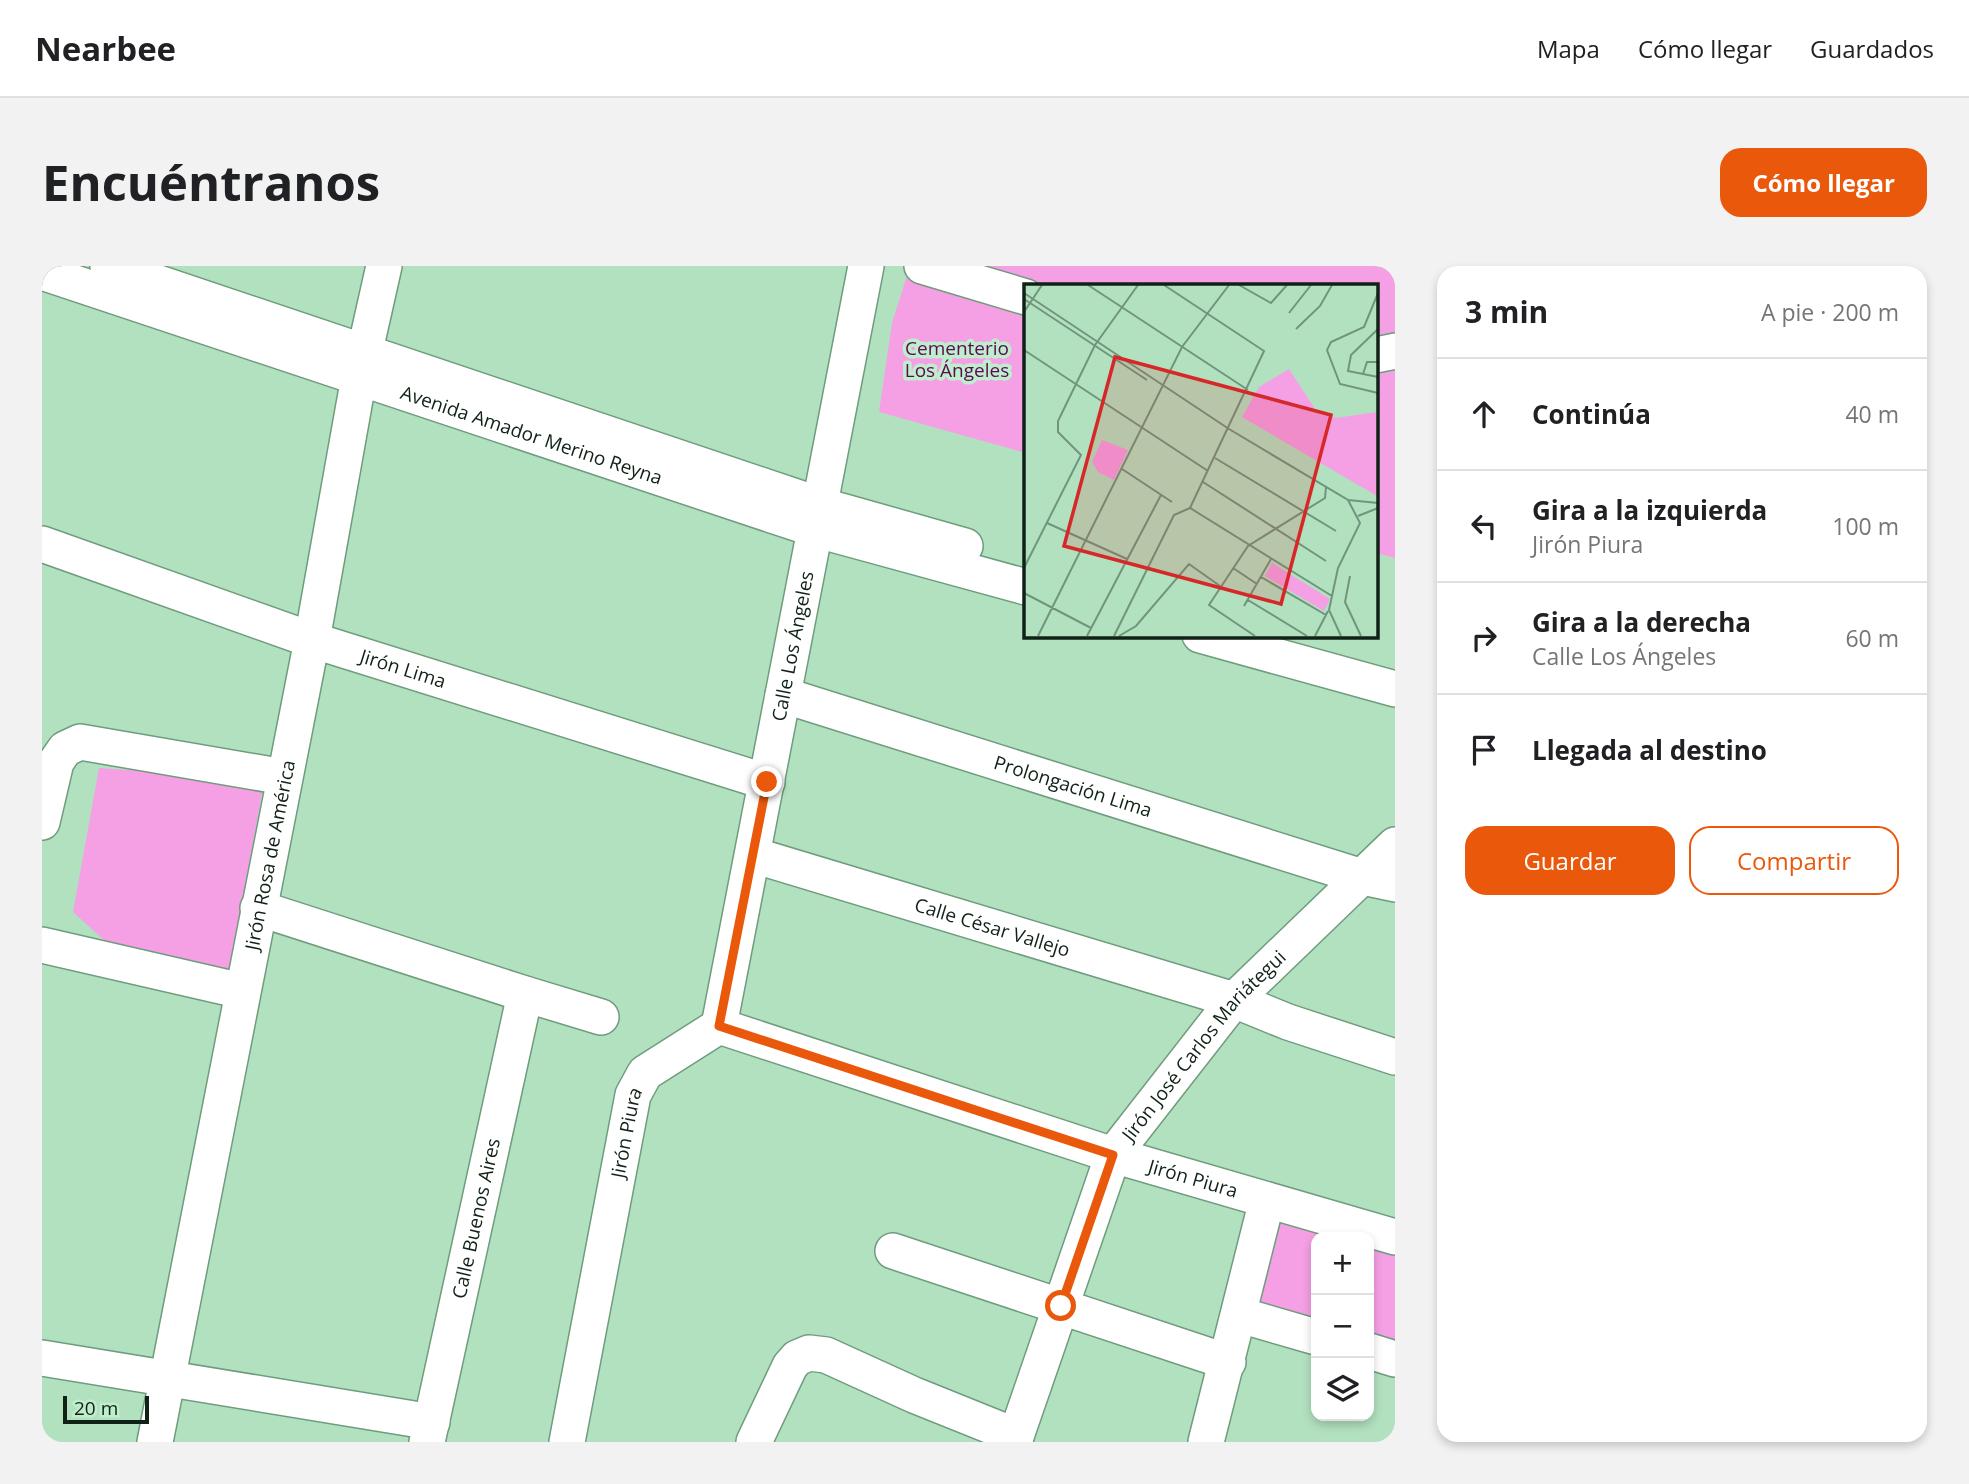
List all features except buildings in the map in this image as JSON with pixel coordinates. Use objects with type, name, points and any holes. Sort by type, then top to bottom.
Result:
[{"type":"street","name":"Avenida Amador Merino Reyna","points":[[108,266],[362,365]]},
{"type":"street","name":"Jirón Rosa de América","points":[[155,1442],[312,640],[362,365],[384,266]]},
{"type":"street","name":"Calle Los Ángeles","points":[[719,1026],[866,266]]},
{"type":"street","points":[[922,266],[1024,297]]},
{"type":"street","name":"Avenida Amador Merino Reyna","points":[[42,272],[362,365],[1024,586]]},
{"type":"street","name":"Avenida Amador Merino Reyna","points":[[817,517],[1024,563]]},
{"type":"street","name":"Jirón Lima","points":[[42,544],[312,640],[767,782]]},
{"type":"street","points":[[1207,637],[1395,689]]},
{"type":"street","points":[[1289,637],[1395,667]]},
{"type":"street","name":"Prolongación Lima","points":[[783,695],[1379,881]]},
{"type":"street","points":[[42,822],[56,762],[65,749],[80,742],[284,777]]},
{"type":"street","name":"Jirón José Carlos Mariátegui","points":[[1015,1439],[1113,1155],[1234,1000],[1379,881],[1395,845]]},
{"type":"street","name":"Calle César Vallejo","points":[[752,855],[1234,1000],[1288,1022],[1395,1057]]},
{"type":"street","points":[[258,908],[601,1017]]},
{"type":"street","points":[[42,945],[242,991]]},
{"type":"street","name":"Calle Buenos Aires","points":[[429,1432],[525,994]]},
{"type":"street","name":"Jirón Piura","points":[[567,1442],[633,1095],[645,1073],[719,1026],[1113,1155],[1395,1237]]},
{"type":"street","points":[[1206,1442],[1267,1200]]},
{"type":"street","points":[[893,1251],[1228,1362]]},
{"type":"street","points":[[1240,1315],[1311,1336]]},
{"type":"street","points":[[754,1442],[790,1366],[797,1357],[818,1352],[835,1357],[1015,1439]]},
{"type":"street","points":[[1374,1353],[1395,1359]]},
{"type":"street","points":[[42,1357],[169,1378],[429,1432]]},
{"type":"green space","name":"Cementerio Los Ángeles","points":[[910,266],[1374,266],[1395,269],[1395,558],[1378,554],[1378,284],[1024,284],[1024,452],[879,412],[892,323]]},
{"type":"green space","points":[[99,768],[171,773],[263,787],[228,982],[125,959],[73,912]]},
{"type":"green space","points":[[1278,1220],[1320,1232],[1311,1232],[1311,1324],[1259,1309]]},
{"type":"green space","points":[[1374,1248],[1395,1254],[1395,1347],[1374,1341]]},
{"type":"route","points":[[767,782],[719,1026],[1113,1155],[1061,1306]]}]
